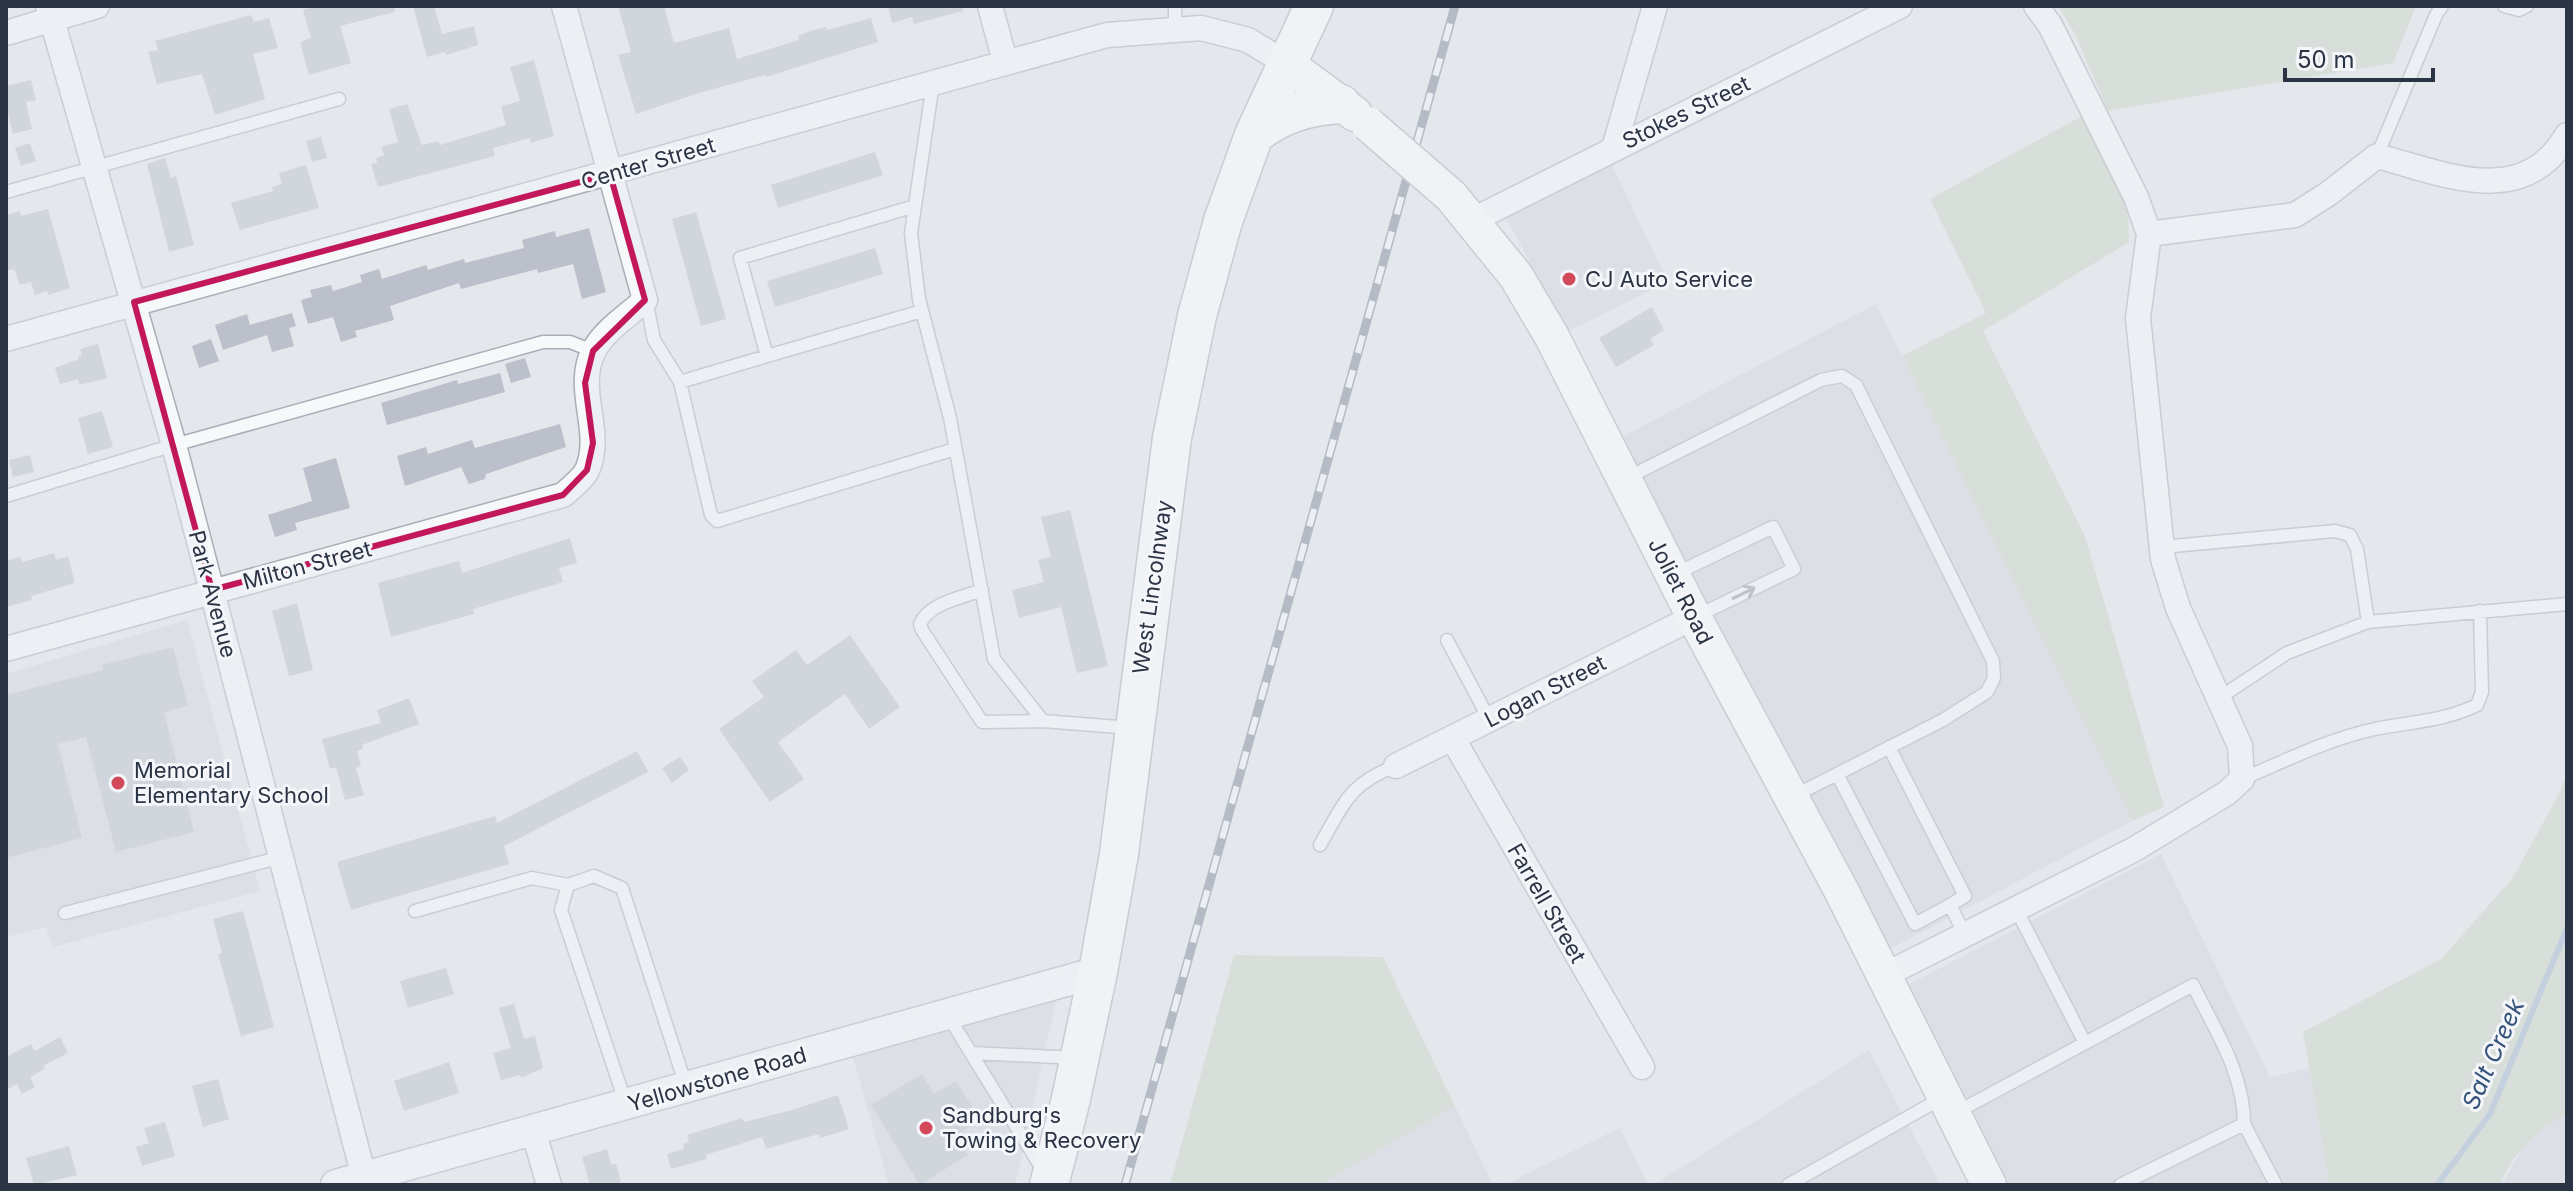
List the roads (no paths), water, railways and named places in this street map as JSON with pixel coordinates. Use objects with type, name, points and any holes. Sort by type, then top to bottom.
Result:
[{"type":"main road","name":"West Lincolnway","points":[[1049,1184],[1080,1058],[1119,854],[1172,438],[1197,316],[1223,221],[1254,135],[1314,6]]},
{"type":"main road","name":"Joliet Road","points":[[1287,64],[1355,114],[1462,208],[1516,276],[1552,337],[1694,617],[1885,975],[1989,1185]]},
{"type":"main road","points":[[1254,135],[1270,123],[1303,108],[1355,114]]},
{"type":"street","points":[[6,33],[50,13],[97,6]]},
{"type":"street","points":[[564,6],[645,300],[593,351]]},
{"type":"street","points":[[990,6],[1005,61]]},
{"type":"street","points":[[1614,148],[1655,6]]},
{"type":"street","name":"Stokes Street","points":[[1462,208],[1614,148],[1900,6]]},
{"type":"street","points":[[1885,975],[2133,850],[2227,793],[2242,779],[2240,746],[2178,608],[2162,547],[2138,318],[2149,234],[2136,197],[2050,25],[2036,6]]},
{"type":"street","name":"Park Avenue","points":[[50,13],[174,445],[282,857],[356,1182]]},
{"type":"street","name":"Center Street","points":[[6,339],[610,174],[1005,61],[1175,18],[1248,40],[1287,64]]},
{"type":"street","points":[[2149,234],[2295,215],[2377,156],[2474,182],[2505,181],[2535,168],[2559,148],[2567,135]]},
{"type":"street","name":"Milton Street","points":[[6,649],[563,495],[587,470],[593,443],[585,383],[593,351]]},
{"type":"street","name":"Logan Street","points":[[1396,766],[1694,617]]},
{"type":"street","name":"Farrell Street","points":[[1453,739],[1642,1067]]},
{"type":"street","name":"Yellowstone Road","points":[[356,1182],[1098,972]]},
{"type":"street","points":[[533,1130],[549,1185]]},
{"type":"lane","points":[[2377,156],[2442,6]]},
{"type":"lane","points":[[2504,6],[2519,10],[2527,6]]},
{"type":"lane","points":[[933,82],[911,233],[922,311],[950,418],[994,659],[1043,721]]},
{"type":"lane","points":[[6,192],[339,99]]},
{"type":"lane","points":[[767,356],[740,258],[915,206]]},
{"type":"lane","points":[[645,300],[654,340],[680,382],[711,515],[717,521],[955,449]]},
{"type":"lane","points":[[680,382],[922,311]]},
{"type":"lane","points":[[6,496],[174,445],[543,342],[570,342],[593,351]]},
{"type":"lane","points":[[1624,480],[1821,380],[1842,376],[1856,385],[1993,661],[1994,678],[1987,692],[1943,720],[1791,798]]},
{"type":"lane","points":[[1673,575],[1773,527],[1794,569],[1694,617]]},
{"type":"lane","points":[[2162,547],[2335,531],[2350,535],[2357,549],[2368,622]]},
{"type":"lane","points":[[982,590],[931,610],[924,615],[920,624],[982,722],[1043,721],[1134,728]]},
{"type":"lane","points":[[2219,698],[2287,653],[2368,622],[2567,604]]},
{"type":"lane","points":[[2242,779],[2328,742],[2374,729],[2462,713],[2477,705],[2482,692],[2480,611]]},
{"type":"lane","points":[[1447,640],[1489,719]]},
{"type":"lane","points":[[1837,774],[1915,924],[1965,896],[1889,747]]},
{"type":"lane","points":[[1320,845],[1352,791],[1375,774],[1396,766]]},
{"type":"lane","points":[[65,913],[282,857]]},
{"type":"lane","points":[[415,911],[532,878],[568,885],[594,876],[622,888],[686,1087]]},
{"type":"lane","points":[[568,885],[561,910],[626,1104]]},
{"type":"lane","points":[[1950,905],[1965,935]]},
{"type":"lane","points":[[2016,909],[2085,1043]]},
{"type":"lane","points":[[1788,1185],[1949,1105],[2085,1043],[2193,985],[2239,1078],[2244,1124],[2276,1185]]},
{"type":"lane","points":[[947,1014],[1049,1184]]},
{"type":"lane","points":[[972,1053],[1080,1058]]},
{"type":"lane","points":[[2120,1185],[2244,1124]]},
{"type":"waterway","name":"Salt Creek","points":[[2437,1185],[2490,1114],[2567,928]]},
{"type":"railway","points":[[1125,1185],[1455,6]]},
{"type":"place","name":"CJ Auto Service","points":[[1569,279]]},
{"type":"place","name":"Memorial Elementary School","points":[[118,783]]},
{"type":"place","name":"Sandburg's Towing & Recovery","points":[[926,1128]]}]
